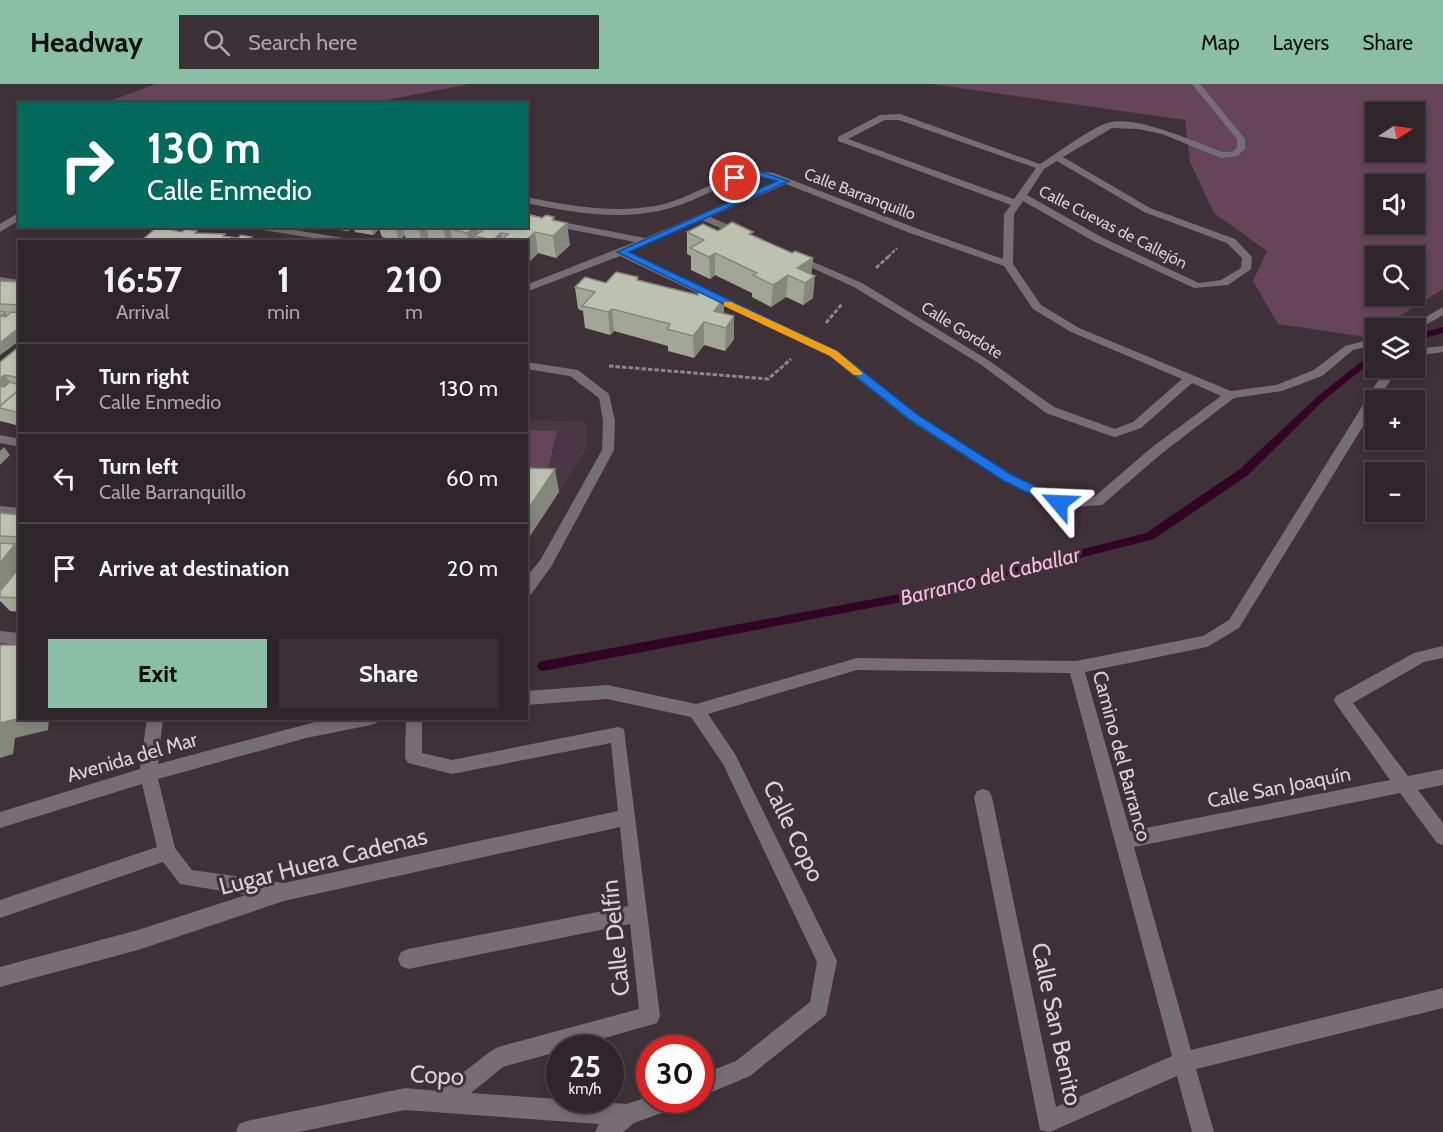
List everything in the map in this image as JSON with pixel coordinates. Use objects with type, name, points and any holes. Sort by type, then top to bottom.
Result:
[{"type":"street","points":[[1196,84],[1241,139],[1241,149],[1233,154],[1221,155],[1165,132],[1138,126],[1110,125],[1041,167],[1009,214],[1008,264],[1037,307],[1075,330],[1230,395]]},
{"type":"street","points":[[1018,199],[841,139],[883,117],[900,117],[1041,167]]},
{"type":"street","name":"Calle Cuevas de Callejón","points":[[1018,199],[1198,286],[1224,284],[1246,269],[1247,257],[1231,241],[1148,210],[1056,157]]},
{"type":"street","name":"Calle Barranquillo","points":[[528,200],[608,213],[638,212],[666,207],[735,178],[755,173],[785,181],[914,231],[1008,264]]},
{"type":"street","points":[[528,289],[621,252],[785,181]]},
{"type":"street","points":[[0,229],[18,216]]},
{"type":"street","points":[[702,217],[754,240]]},
{"type":"street","points":[[528,218],[647,241]]},
{"type":"street","points":[[259,228],[348,240]]},
{"type":"street","points":[[621,252],[833,354],[914,418],[1008,478],[1059,503],[1097,502],[1156,451],[1230,395],[1278,388],[1318,373],[1349,348],[1365,344]]},
{"type":"street","name":"Calle Gordote","points":[[785,253],[858,285],[984,362],[1050,410],[1115,433],[1137,425],[1191,378]]},
{"type":"street","points":[[0,280],[17,283]]},
{"type":"street","points":[[0,294],[17,283]]},
{"type":"street","points":[[1425,321],[1443,310]]},
{"type":"street","points":[[1425,351],[1443,349]]},
{"type":"street","points":[[528,365],[574,373],[606,397],[609,421],[609,450],[546,563],[528,587]]},
{"type":"street","name":"Camino del Barranco","points":[[1203,1132],[1076,667],[1208,641],[1234,624],[1386,378]]},
{"type":"street","points":[[0,438],[18,442]]},
{"type":"street","points":[[0,511],[18,513]]},
{"type":"street","points":[[0,637],[18,639]]},
{"type":"street","points":[[1443,652],[1420,657],[1341,701],[1443,837]]},
{"type":"street","points":[[528,698],[607,692],[696,711],[857,664],[1076,667]]},
{"type":"street","name":"Calle Copo","points":[[696,711],[729,759],[827,961],[819,1008],[743,1069],[714,1080]]},
{"type":"street","points":[[154,720],[148,773],[167,852],[187,878],[284,892]]},
{"type":"street","name":"Avenida del Mar","points":[[0,820],[148,773],[350,720]]},
{"type":"street","name":"Calle Delfín","points":[[414,720],[414,758],[452,767],[618,734],[650,1016],[498,1058],[442,1102]]},
{"type":"street","name":"Calle San Joaquín","points":[[1124,841],[1443,777]]},
{"type":"street","name":"Calle San Benito","points":[[983,797],[1048,1122],[1184,1062]]},
{"type":"street","name":"Lugar Huera Cadenas","points":[[0,977],[138,940],[284,892],[627,817]]},
{"type":"street","points":[[0,909],[167,852]]},
{"type":"street","points":[[408,958],[638,913]]},
{"type":"street","points":[[1184,1062],[1443,998]]},
{"type":"street","name":"Copo","points":[[246,1132],[405,1099],[627,1115]]},
{"type":"street","points":[[606,1132],[627,1115],[636,1112]]},
{"type":"path","points":[[598,365],[768,379]]},
{"type":"shaded area","points":[[156,84],[469,84],[377,102],[107,102]]},
{"type":"shaded area","points":[[931,84],[1443,84],[1443,289],[1425,300],[1425,246],[1365,246],[1365,306],[1416,306],[1396,318],[1365,318],[1365,337],[1278,324],[1253,281],[1267,251],[1214,213],[1190,162],[1185,120]]},
{"type":"shaded area","points":[[528,420],[586,422],[586,450],[528,540]]},
{"type":"shaded area","points":[[528,430],[557,431],[546,477],[528,476]]},
{"type":"building","points":[[528,214],[542,218],[546,215],[554,217],[552,220],[567,223],[553,236],[535,232],[526,240],[502,240],[508,234],[501,233],[493,240],[475,236],[484,229],[480,228],[528,228]]},
{"type":"building","points":[[732,222],[753,232],[749,234],[792,253],[795,251],[813,258],[797,268],[815,276],[805,283],[788,275],[773,285],[753,275],[757,273],[715,253],[709,257],[690,248],[704,240],[687,232],[703,224],[718,231]]},
{"type":"building","points":[[156,228],[182,232],[185,229],[197,231],[195,233],[225,234],[223,236],[238,238],[241,235],[252,237],[250,240],[142,240]]},
{"type":"building","points":[[451,228],[475,228],[467,233]]},
{"type":"building","points":[[616,272],[638,277],[637,280],[698,295],[699,292],[724,298],[714,311],[734,316],[726,328],[704,322],[693,336],[667,329],[670,324],[612,309],[608,312],[582,306],[595,292],[575,287],[585,277],[606,283]]},
{"type":"building","points":[[0,281],[18,282],[18,305],[0,304]]},
{"type":"building","points":[[11,312],[18,313],[18,329],[0,343],[0,316],[6,317]]},
{"type":"building","points":[[18,348],[18,378],[5,375],[0,378],[0,362]]},
{"type":"building","points":[[10,382],[15,384],[18,382],[18,391],[0,406],[0,386],[4,387]]},
{"type":"building","points":[[18,391],[18,412],[0,408]]},
{"type":"building","points":[[528,468],[555,469],[528,509]]},
{"type":"building","points":[[0,513],[18,515],[18,537],[0,536]]},
{"type":"building","points":[[0,543],[15,544],[0,563]]},
{"type":"building","points":[[18,569],[18,598],[0,597],[0,591]]},
{"type":"building","points":[[0,645],[18,645],[18,719],[0,723]]},
{"type":"waterway","name":"Barranco del Caballar","points":[[1425,335],[1443,330]]},
{"type":"waterway","name":"Barranco del Caballar","points":[[543,666],[927,593],[1150,536],[1244,472],[1321,398],[1365,362]]},
{"type":"slow traffic","points":[[728,304],[833,354],[858,373]]},
{"type":"route","points":[[735,178],[755,173],[771,175],[785,181],[621,252],[833,354],[914,418],[1008,478],[1059,503]]}]
